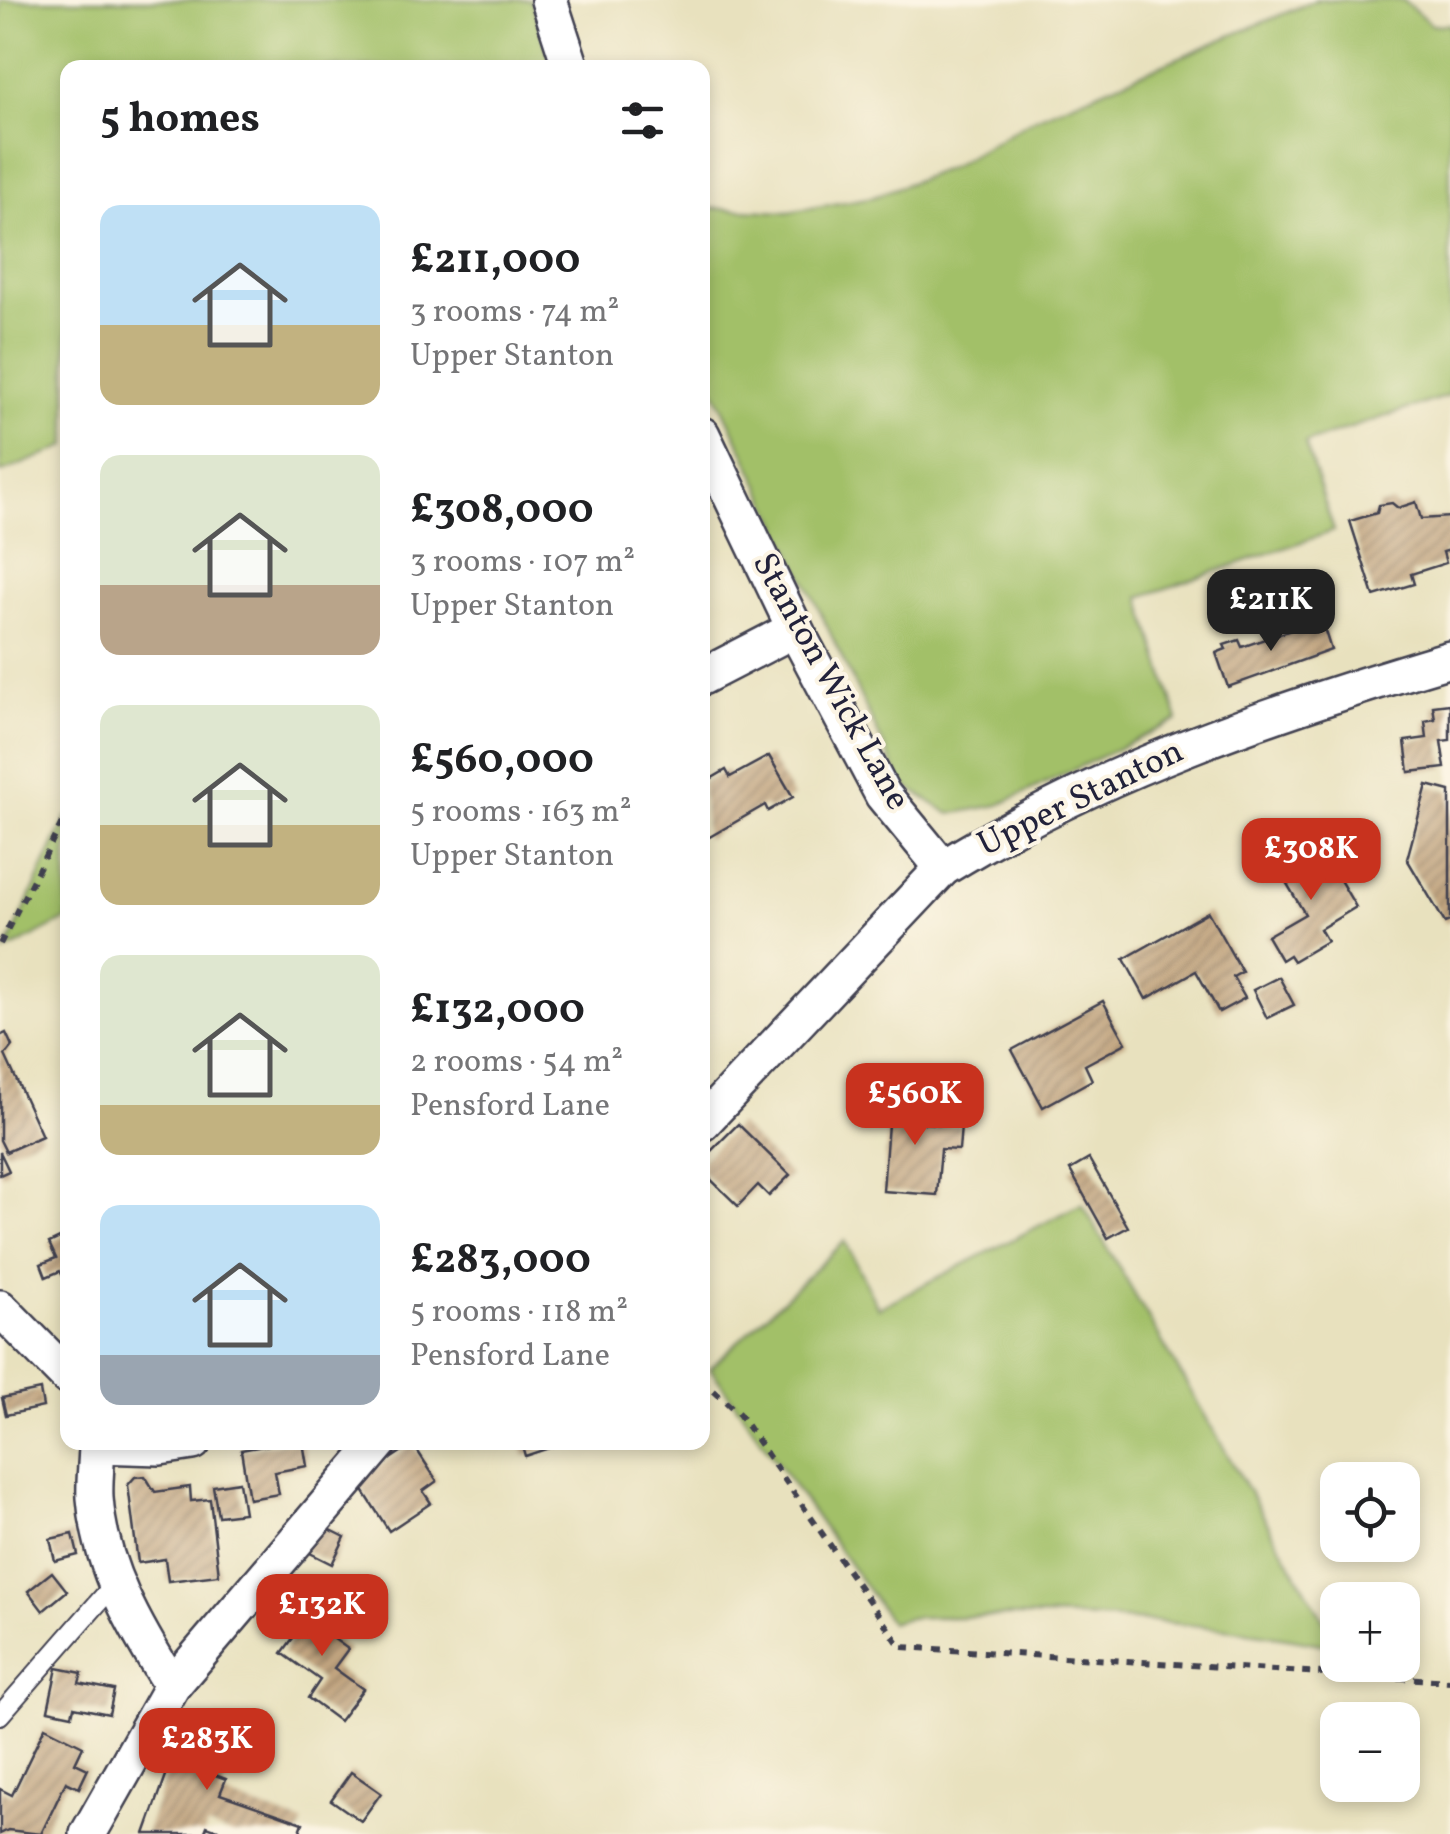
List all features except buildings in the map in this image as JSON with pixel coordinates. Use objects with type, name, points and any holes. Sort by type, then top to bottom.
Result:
[{"type":"street","points":[[549,0],[568,60]]},
{"type":"street","name":"Stanton Wick Lane","points":[[710,452],[794,629],[884,795],[944,868]]},
{"type":"street","points":[[710,673],[794,629]]},
{"type":"street","name":"Upper Stanton","points":[[710,1115],[944,868],[988,840],[1164,754],[1450,659]]},
{"type":"street","points":[[0,1308],[16,1320],[60,1369]]},
{"type":"street","points":[[97,1450],[95,1498],[106,1558],[132,1623],[172,1686]]},
{"type":"street","points":[[88,1834],[172,1686],[368,1450]]},
{"type":"lane","points":[[0,1715],[117,1580]]},
{"type":"path","points":[[0,944],[60,827]]},
{"type":"path","points":[[710,1387],[739,1414],[901,1647],[1450,1681]]},
{"type":"green space","points":[[0,0],[531,0],[551,60],[60,60],[60,449],[0,473]]},
{"type":"green space","points":[[1316,0],[1403,0],[1432,25],[1450,24],[1450,395],[1305,443],[1334,531],[1140,597],[1178,720],[999,805],[950,814],[902,784],[710,381],[710,208],[788,212],[873,197],[953,166],[1035,118]]},
{"type":"green space","points":[[60,831],[60,923],[6,951]]},
{"type":"green space","points":[[1082,1204],[1320,1614],[1320,1644],[1197,1626],[1102,1618],[925,1617],[891,1623],[710,1368],[845,1241],[878,1308]]}]
